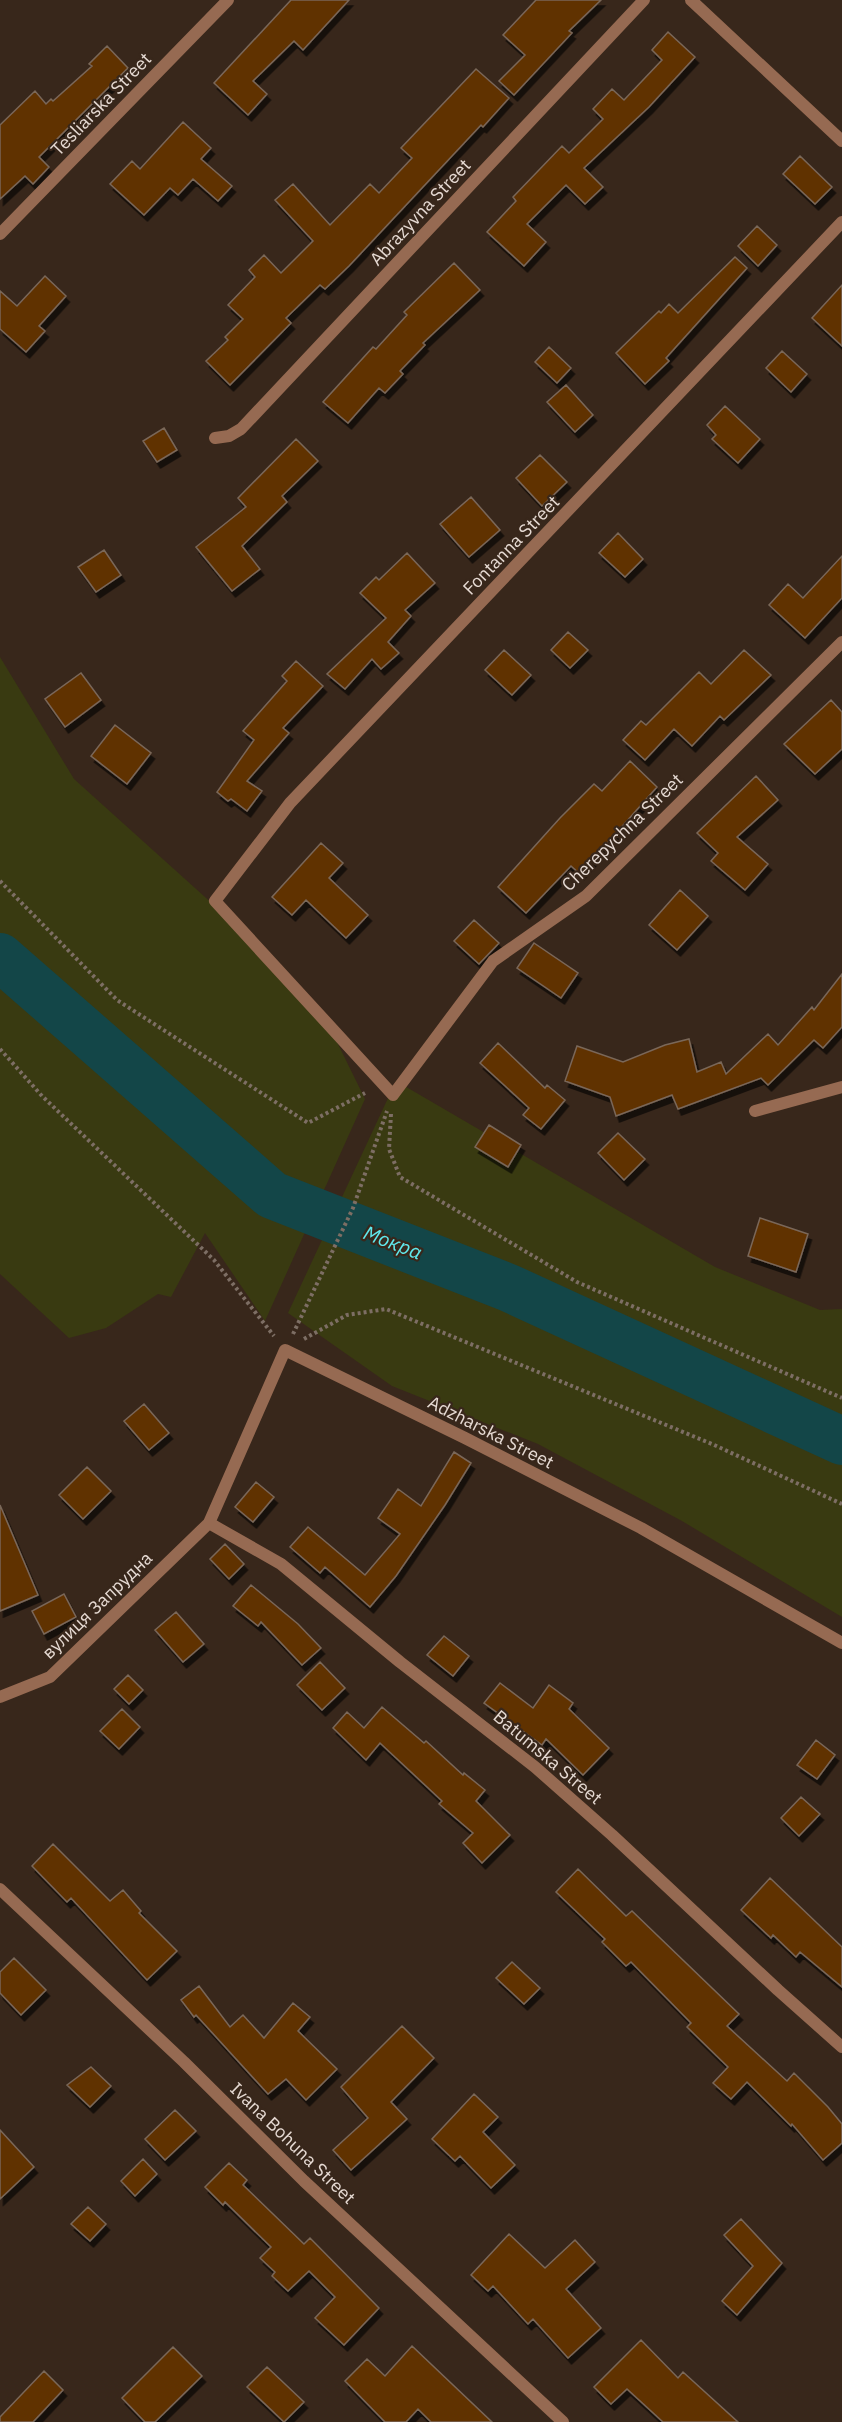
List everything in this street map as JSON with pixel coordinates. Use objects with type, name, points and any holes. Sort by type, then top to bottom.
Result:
[{"type":"street","name":"Tesliarska Street","points":[[0,234],[228,0]]},
{"type":"street","name":"Abrazyvna Street","points":[[215,438],[229,436],[241,429],[644,0]]},
{"type":"street","points":[[691,0],[842,141]]},
{"type":"street","name":"Fontanna Street","points":[[382,1084],[215,901],[290,803],[842,222]]},
{"type":"street","name":"Cherepychna Street","points":[[393,1095],[493,961],[586,896],[842,642]]},
{"type":"street","points":[[382,1084],[393,1095]]},
{"type":"street","points":[[754,1111],[842,1087]]},
{"type":"street","points":[[209,1523],[285,1350]]},
{"type":"street","name":"Adzharska Street","points":[[285,1350],[641,1528],[842,1643]]},
{"type":"street","name":"вулиця Запрудна","points":[[0,1697],[50,1677],[209,1523]]},
{"type":"street","name":"Batumska Street","points":[[209,1523],[281,1564],[400,1662],[535,1767],[842,2047]]},
{"type":"street","name":"Ivana Bohuna Street","points":[[0,1888],[304,2181],[563,2422]]},
{"type":"path","points":[[0,881],[117,1000],[308,1123],[382,1084]]},
{"type":"path","points":[[0,1049],[42,1096],[214,1260],[285,1350]]},
{"type":"path","points":[[285,1350],[353,1208],[393,1095]]},
{"type":"path","points":[[393,1095],[389,1149],[400,1177],[577,1282],[842,1398]]},
{"type":"path","points":[[285,1350],[347,1315],[386,1309],[712,1444],[842,1504]]},
{"type":"shaded area","points":[[0,657],[74,779],[256,943],[337,1042],[365,1099],[265,1321],[205,1233],[171,1297],[158,1294],[106,1328],[69,1338],[0,1274]]},
{"type":"shaded area","points":[[396,1081],[715,1267],[820,1310],[842,1309],[842,1617],[682,1521],[538,1444],[392,1386],[288,1313]]},
{"type":"building","points":[[291,0],[349,0],[303,50],[294,41],[253,81],[267,94],[248,115],[214,83]]},
{"type":"building","points":[[536,0],[601,0],[569,31],[572,33],[514,95],[499,81],[525,55],[503,35]]},
{"type":"building","points":[[668,32],[695,57],[649,107],[584,168],[603,187],[585,204],[566,185],[527,224],[546,242],[524,266],[487,232],[516,201],[513,197],[562,146],[569,153],[603,119],[593,109],[612,89],[624,100],[662,60],[652,50]]},
{"type":"building","points":[[107,46],[128,68],[39,157],[49,167],[33,184],[25,176],[0,199],[0,125],[35,91],[46,104],[51,99],[53,101],[92,66],[89,64]]},
{"type":"building","points":[[476,69],[509,98],[349,266],[325,289],[320,285],[286,318],[291,323],[230,385],[206,361],[228,340],[225,337],[243,319],[228,305],[255,277],[249,270],[264,255],[281,273],[313,241],[275,200],[293,184],[330,225],[370,184],[379,193],[412,158],[401,148]]},
{"type":"building","points":[[183,122],[211,148],[201,159],[232,186],[218,201],[193,179],[178,195],[170,188],[144,215],[110,184],[132,161],[140,169]]},
{"type":"building","points":[[800,156],[832,187],[815,204],[783,174]]},
{"type":"building","points":[[757,226],[777,245],[758,266],[738,246]]},
{"type":"building","points":[[735,257],[747,268],[666,358],[669,361],[645,384],[616,353],[669,304],[678,313]]},
{"type":"building","points":[[454,263],[480,290],[423,343],[425,345],[400,371],[403,374],[385,393],[379,388],[348,423],[323,402],[373,347],[376,349],[407,315],[404,312]]},
{"type":"building","points":[[45,276],[66,296],[39,326],[45,331],[26,352],[0,329],[0,291],[17,306]]},
{"type":"building","points":[[842,285],[842,346],[812,318]]},
{"type":"building","points":[[549,347],[571,368],[557,383],[535,362]]},
{"type":"building","points":[[782,351],[807,374],[791,392],[766,368]]},
{"type":"building","points":[[566,385],[593,415],[575,432],[547,402]]},
{"type":"building","points":[[725,406],[760,439],[738,463],[712,439],[716,435],[707,425]]},
{"type":"building","points":[[164,428],[177,450],[157,462],[143,441]]},
{"type":"building","points":[[296,439],[318,461],[282,496],[287,502],[242,546],[260,569],[232,591],[196,547],[246,507],[238,498]]},
{"type":"building","points":[[540,455],[567,482],[542,506],[516,478]]},
{"type":"building","points":[[471,497],[500,530],[469,557],[440,524]]},
{"type":"building","points":[[618,533],[643,559],[625,577],[599,553]]},
{"type":"building","points":[[104,550],[121,575],[96,592],[78,567]]},
{"type":"building","points":[[407,553],[435,583],[405,610],[411,616],[388,642],[399,653],[381,669],[372,659],[345,689],[327,674],[386,618],[360,593],[376,577],[379,580]]},
{"type":"building","points":[[842,556],[842,598],[805,638],[769,605],[788,584],[803,598]]},
{"type":"building","points":[[568,632],[588,650],[570,668],[551,650]]},
{"type":"building","points":[[504,650],[531,675],[512,695],[485,670]]},
{"type":"building","points":[[744,650],[771,675],[724,720],[720,716],[692,746],[674,729],[645,760],[623,740],[641,721],[646,725],[699,672],[711,684]]},
{"type":"building","points":[[296,661],[323,686],[283,728],[289,733],[247,781],[262,791],[247,811],[217,792],[254,740],[243,731],[287,681],[282,676]]},
{"type":"building","points":[[81,673],[101,700],[65,727],[45,699]]},
{"type":"building","points":[[831,700],[842,712],[842,749],[815,774],[784,744]]},
{"type":"building","points":[[115,725],[151,753],[127,784],[91,756]]},
{"type":"building","points":[[630,761],[657,787],[580,874],[571,866],[526,913],[498,887],[594,784],[602,791]]},
{"type":"building","points":[[756,776],[778,800],[737,837],[768,864],[745,890],[711,861],[718,853],[697,833]]},
{"type":"building","points":[[321,843],[343,863],[329,878],[368,915],[346,938],[306,900],[292,915],[272,897]]},
{"type":"building","points":[[680,890],[708,916],[677,950],[649,925]]},
{"type":"building","points":[[474,920],[499,943],[479,964],[454,941]]},
{"type":"building","points":[[534,943],[578,973],[561,998],[517,968]]},
{"type":"building","points":[[842,974],[842,1027],[823,1048],[814,1040],[768,1085],[761,1078],[678,1109],[672,1095],[616,1116],[610,1097],[565,1081],[577,1046],[623,1062],[665,1045],[689,1039],[697,1072],[721,1062],[726,1074],[768,1034],[778,1045],[812,1007],[814,1010]]},
{"type":"building","points":[[498,1043],[545,1088],[547,1085],[565,1100],[541,1129],[523,1115],[529,1108],[480,1063]]},
{"type":"building","points":[[489,1125],[521,1145],[508,1167],[475,1147]]},
{"type":"building","points":[[618,1133],[645,1159],[624,1180],[598,1153]]},
{"type":"building","points":[[760,1218],[808,1234],[796,1272],[748,1256]]},
{"type":"building","points":[[144,1404],[169,1433],[149,1450],[124,1421]]},
{"type":"building","points":[[454,1452],[471,1463],[396,1576],[370,1607],[325,1567],[320,1573],[290,1547],[308,1527],[365,1575],[400,1534],[378,1518],[398,1489],[421,1506]]},
{"type":"building","points":[[87,1467],[111,1491],[83,1519],[59,1495]]},
{"type":"building","points":[[256,1482],[274,1497],[253,1522],[235,1507]]},
{"type":"building","points":[[0,1505],[38,1595],[0,1611]]},
{"type":"building","points":[[225,1544],[244,1564],[229,1579],[210,1559]]},
{"type":"building","points":[[251,1585],[298,1624],[321,1648],[302,1665],[261,1622],[258,1626],[233,1606]]},
{"type":"building","points":[[64,1594],[76,1617],[44,1634],[32,1611]]},
{"type":"building","points":[[176,1612],[204,1644],[183,1662],[155,1630]]},
{"type":"building","points":[[444,1636],[469,1656],[453,1676],[427,1655]]},
{"type":"building","points":[[320,1662],[345,1688],[322,1710],[297,1685]]},
{"type":"building","points":[[128,1675],[143,1690],[129,1704],[114,1689]]},
{"type":"building","points":[[500,1683],[533,1708],[549,1685],[573,1703],[569,1709],[609,1748],[583,1775],[546,1739],[542,1745],[484,1703]]},
{"type":"building","points":[[382,1707],[424,1743],[426,1741],[463,1775],[464,1773],[485,1790],[476,1801],[510,1835],[482,1863],[463,1843],[473,1833],[439,1804],[442,1801],[380,1743],[366,1760],[333,1728],[347,1712],[364,1728]]},
{"type":"building","points":[[122,1709],[140,1727],[119,1749],[100,1731]]},
{"type":"building","points":[[816,1740],[835,1755],[817,1779],[797,1765]]},
{"type":"building","points":[[801,1797],[820,1814],[799,1836],[781,1818]]},
{"type":"building","points":[[53,1844],[110,1901],[123,1890],[141,1911],[139,1913],[177,1951],[147,1980],[71,1898],[67,1902],[32,1866]]},
{"type":"building","points":[[578,1869],[626,1916],[632,1911],[739,2014],[727,2026],[787,2081],[794,2073],[828,2107],[842,2124],[842,2143],[823,2160],[792,2124],[791,2126],[747,2082],[731,2099],[713,2083],[728,2067],[687,2027],[691,2023],[631,1962],[626,1966],[602,1942],[605,1939],[556,1892]]},
{"type":"building","points":[[770,1878],[842,1947],[842,1987],[800,1952],[796,1957],[773,1935],[771,1938],[741,1910]]},
{"type":"building","points":[[14,1958],[46,1990],[21,2015],[0,1993],[0,1972]]},
{"type":"building","points":[[512,1962],[540,1988],[524,2004],[496,1978]]},
{"type":"building","points":[[199,1986],[230,2027],[243,2015],[264,2038],[293,2003],[310,2017],[298,2031],[337,2069],[306,2100],[286,2079],[268,2094],[196,2015],[194,2017],[181,2000]]},
{"type":"building","points":[[402,2026],[434,2058],[391,2102],[407,2119],[351,2170],[333,2150],[368,2118],[341,2087]]},
{"type":"building","points":[[91,2067],[111,2086],[90,2107],[67,2085]]},
{"type":"building","points":[[474,2094],[498,2117],[483,2132],[515,2165],[491,2188],[460,2156],[455,2161],[432,2139]]},
{"type":"building","points":[[175,2110],[196,2131],[165,2160],[145,2139]]},
{"type":"building","points":[[0,2130],[34,2167],[0,2199]]},
{"type":"building","points":[[143,2159],[157,2174],[135,2196],[121,2181]]},
{"type":"building","points":[[229,2163],[247,2180],[243,2185],[304,2244],[310,2238],[379,2308],[344,2345],[315,2318],[335,2297],[309,2271],[288,2291],[272,2276],[275,2272],[260,2258],[271,2247],[225,2202],[223,2205],[205,2187]]},
{"type":"building","points":[[88,2207],[106,2224],[90,2241],[71,2224]]},
{"type":"building","points":[[741,2219],[782,2263],[737,2315],[722,2301],[753,2266],[724,2235]]},
{"type":"building","points":[[509,2234],[545,2268],[575,2240],[595,2262],[566,2289],[601,2328],[568,2358],[533,2319],[528,2324],[493,2286],[488,2291],[471,2275]]},
{"type":"building","points":[[641,2340],[678,2378],[683,2372],[738,2422],[663,2422],[627,2389],[611,2404],[594,2387]]},
{"type":"building","points":[[412,2346],[492,2422],[431,2422],[418,2409],[406,2422],[385,2422],[345,2381],[367,2359],[385,2376]]},
{"type":"building","points":[[173,2347],[202,2376],[155,2422],[145,2422],[122,2398]]},
{"type":"building","points":[[267,2367],[304,2402],[284,2422],[247,2387]]},
{"type":"building","points":[[44,2371],[63,2390],[33,2422],[0,2422],[0,2417]]},
{"type":"waterway","name":"Мокра","points":[[0,957],[272,1195],[509,1288],[842,1441]]}]
